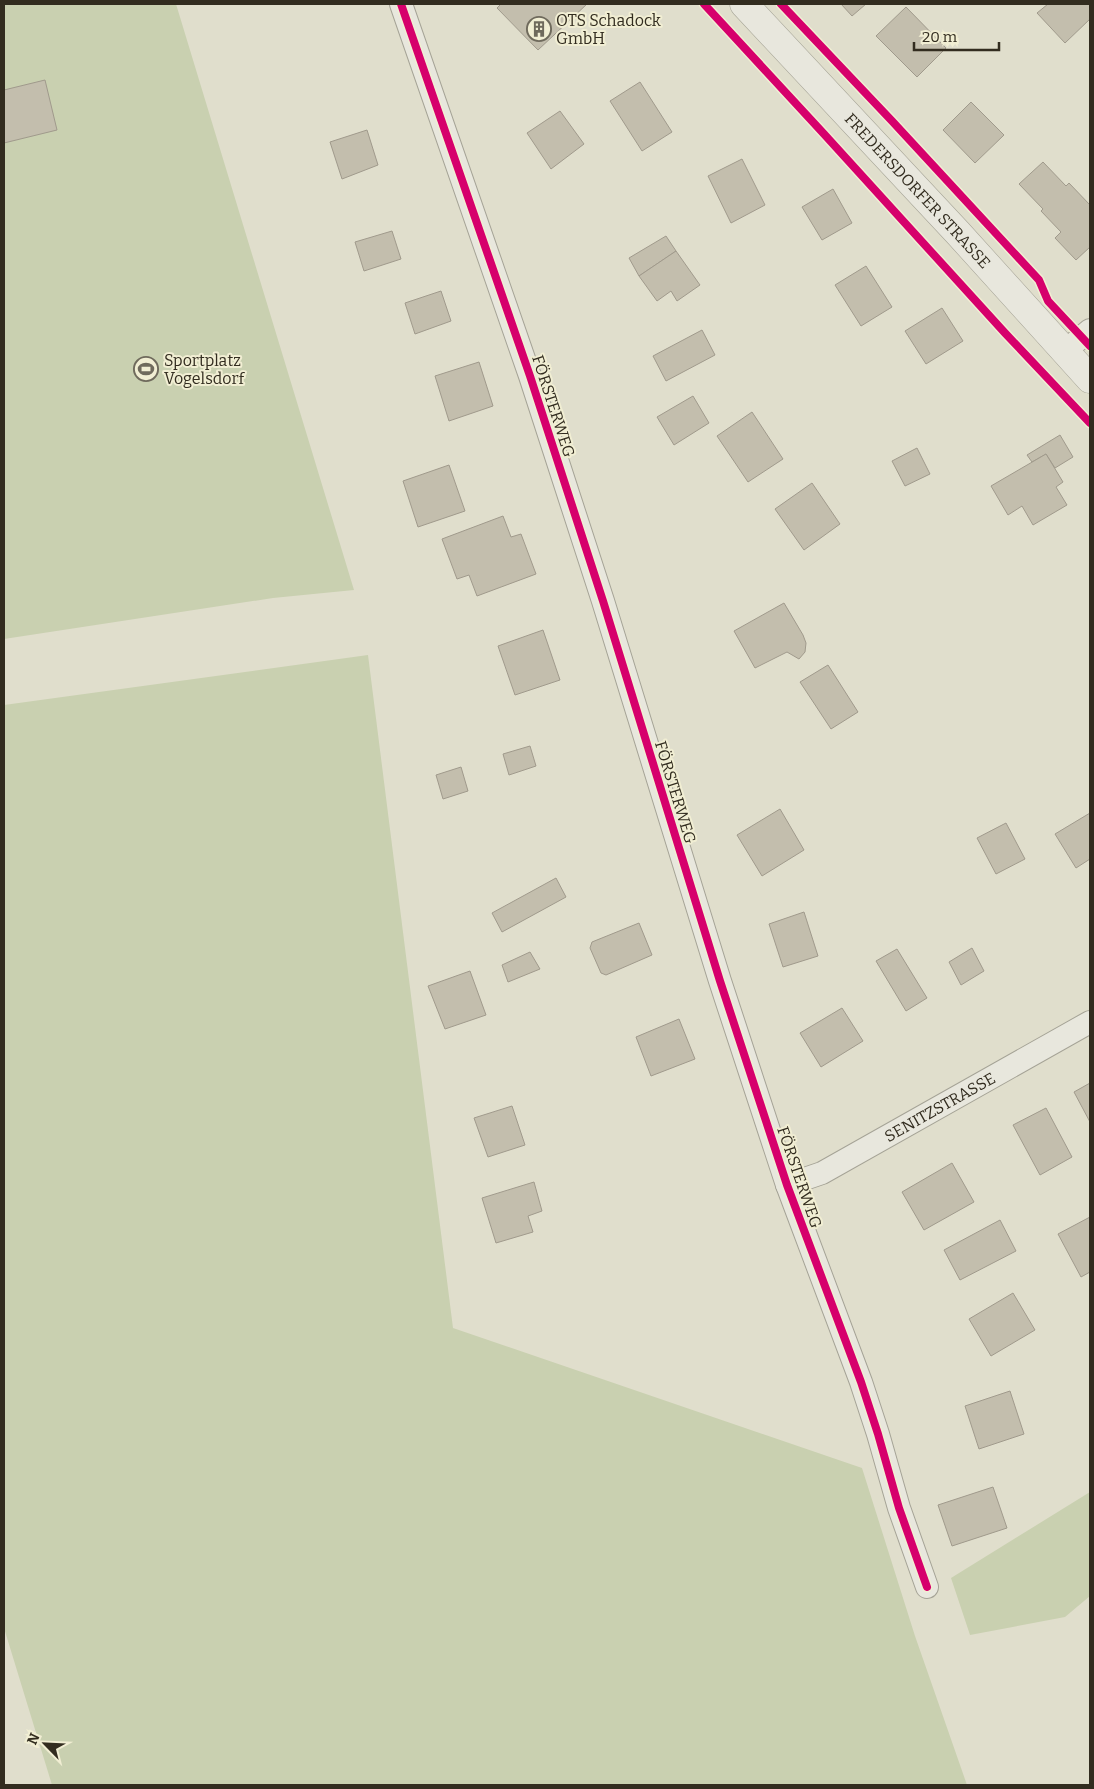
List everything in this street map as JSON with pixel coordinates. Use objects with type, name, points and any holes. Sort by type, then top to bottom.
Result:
[{"type":"street","name":"FÖRSTERWEG","points":[[401,4],[530,376],[603,601],[720,981],[787,1185],[861,1382],[899,1508],[927,1587]]},
{"type":"street","name":"FREDERSDORFER STRASSE","points":[[744,4],[958,233],[1090,379]]},
{"type":"street","points":[[1065,351],[1090,330]]},
{"type":"street","name":"SENITZSTRASSE","points":[[787,1185],[822,1173],[1090,1022]]},
{"type":"green space","name":"Sportplatz Vogelsdorf","points":[[4,4],[176,4],[354,590],[273,598],[4,639]]},
{"type":"green space","points":[[368,655],[453,1328],[862,1468],[915,1636],[967,1785],[52,1785],[4,1628],[4,705]]},
{"type":"green space","points":[[1090,1492],[1090,1596],[1065,1617],[970,1635],[951,1578]]},
{"type":"building","name":"OTS Schadock GmbH","points":[[501,4],[587,4],[538,50],[497,8]]},
{"type":"building","points":[[841,4],[866,4],[852,16]]},
{"type":"building","points":[[1048,4],[1090,4],[1090,19],[1065,43],[1037,13]]},
{"type":"building","points":[[906,7],[946,48],[917,77],[876,36]]},
{"type":"building","points":[[45,80],[57,130],[4,143],[4,90]]},
{"type":"building","points":[[640,82],[672,132],[642,151],[610,101]]},
{"type":"building","points":[[971,102],[1004,135],[975,163],[943,130]]},
{"type":"building","points":[[560,111],[584,144],[551,169],[527,133]]},
{"type":"building","points":[[367,130],[378,165],[342,179],[330,142]]},
{"type":"building","points":[[742,159],[765,205],[731,223],[708,176]]},
{"type":"building","points":[[1043,162],[1066,186],[1069,183],[1090,205],[1090,247],[1076,260],[1055,238],[1061,232],[1041,211],[1043,209],[1019,184]]},
{"type":"building","points":[[833,189],[852,223],[822,240],[802,207]]},
{"type":"building","points":[[392,231],[401,259],[364,271],[355,242]]},
{"type":"building","points":[[666,236],[676,251],[639,276],[629,258]]},
{"type":"building","points":[[676,251],[700,285],[677,301],[671,291],[657,301],[639,276]]},
{"type":"building","points":[[866,266],[892,307],[861,326],[835,285]]},
{"type":"building","points":[[441,291],[451,321],[415,334],[405,303]]},
{"type":"building","points":[[942,308],[963,341],[926,364],[905,331]]},
{"type":"building","points":[[702,330],[715,355],[666,381],[653,356]]},
{"type":"building","points":[[479,362],[493,406],[449,421],[435,376]]},
{"type":"building","points":[[693,396],[709,423],[674,445],[657,417]]},
{"type":"building","points":[[752,412],[783,459],[748,482],[717,436]]},
{"type":"building","points":[[1060,435],[1073,457],[1055,468],[1046,454],[1032,462],[1027,455]]},
{"type":"building","points":[[917,448],[930,474],[905,486],[892,461]]},
{"type":"building","points":[[1046,454],[1063,482],[1056,487],[1067,505],[1033,525],[1022,506],[1008,515],[991,486]]},
{"type":"building","points":[[449,465],[465,511],[418,527],[403,481]]},
{"type":"building","points":[[812,483],[840,524],[804,550],[775,509]]},
{"type":"building","points":[[503,516],[511,537],[521,534],[536,574],[477,596],[469,575],[457,579],[442,539]]},
{"type":"building","points":[[784,603],[803,635],[806,643],[805,652],[799,659],[787,652],[755,668],[734,631]]},
{"type":"building","points":[[543,630],[560,680],[515,695],[498,646]]},
{"type":"building","points":[[828,665],[858,712],[831,729],[800,682]]},
{"type":"building","points":[[530,746],[536,766],[509,775],[503,754]]},
{"type":"building","points":[[461,767],[468,791],[443,799],[436,775]]},
{"type":"building","points":[[780,809],[804,850],[762,876],[737,835]]},
{"type":"building","points":[[1090,813],[1090,859],[1076,868],[1055,834]]},
{"type":"building","points":[[1006,823],[1025,859],[996,874],[977,838]]},
{"type":"building","points":[[556,878],[566,897],[502,932],[492,913]]},
{"type":"building","points":[[804,912],[818,956],[783,967],[769,924]]},
{"type":"building","points":[[639,923],[652,955],[606,975],[601,973],[590,948],[592,942]]},
{"type":"building","points":[[972,948],[984,971],[961,985],[949,962]]},
{"type":"building","points":[[897,949],[927,998],[906,1011],[876,961]]},
{"type":"building","points":[[530,952],[540,969],[508,982],[502,965]]},
{"type":"building","points":[[470,971],[486,1015],[445,1029],[428,986]]},
{"type":"building","points":[[842,1008],[863,1041],[821,1067],[800,1033]]},
{"type":"building","points":[[679,1019],[695,1059],[651,1076],[636,1037]]},
{"type":"building","points":[[1090,1083],[1090,1122],[1074,1092]]},
{"type":"building","points":[[512,1106],[525,1145],[488,1157],[474,1118]]},
{"type":"building","points":[[1046,1108],[1072,1157],[1040,1175],[1013,1125]]},
{"type":"building","points":[[952,1163],[974,1202],[924,1230],[902,1192]]},
{"type":"building","points":[[534,1182],[542,1211],[528,1216],[533,1232],[496,1243],[482,1198]]},
{"type":"building","points":[[1090,1217],[1090,1272],[1081,1277],[1058,1234]]},
{"type":"building","points":[[1000,1220],[1016,1251],[960,1280],[944,1250]]},
{"type":"building","points":[[1013,1293],[1035,1330],[991,1356],[969,1319]]},
{"type":"building","points":[[1010,1391],[1024,1434],[979,1449],[965,1406]]},
{"type":"building","points":[[993,1487],[1007,1528],[952,1546],[938,1505]]},
{"type":"cycle path","points":[[401,4],[530,376],[603,601],[720,981],[787,1185],[861,1382],[899,1508],[927,1587]]},
{"type":"cycle path","points":[[704,4],[1005,333],[1090,423]]},
{"type":"cycle path","points":[[781,4],[1039,280],[1048,301],[1090,346]]},
{"type":"place","name":"OTS Schadock GmbH","points":[[539,29]]},
{"type":"place","name":"Sportplatz Vogelsdorf","points":[[146,369]]}]
